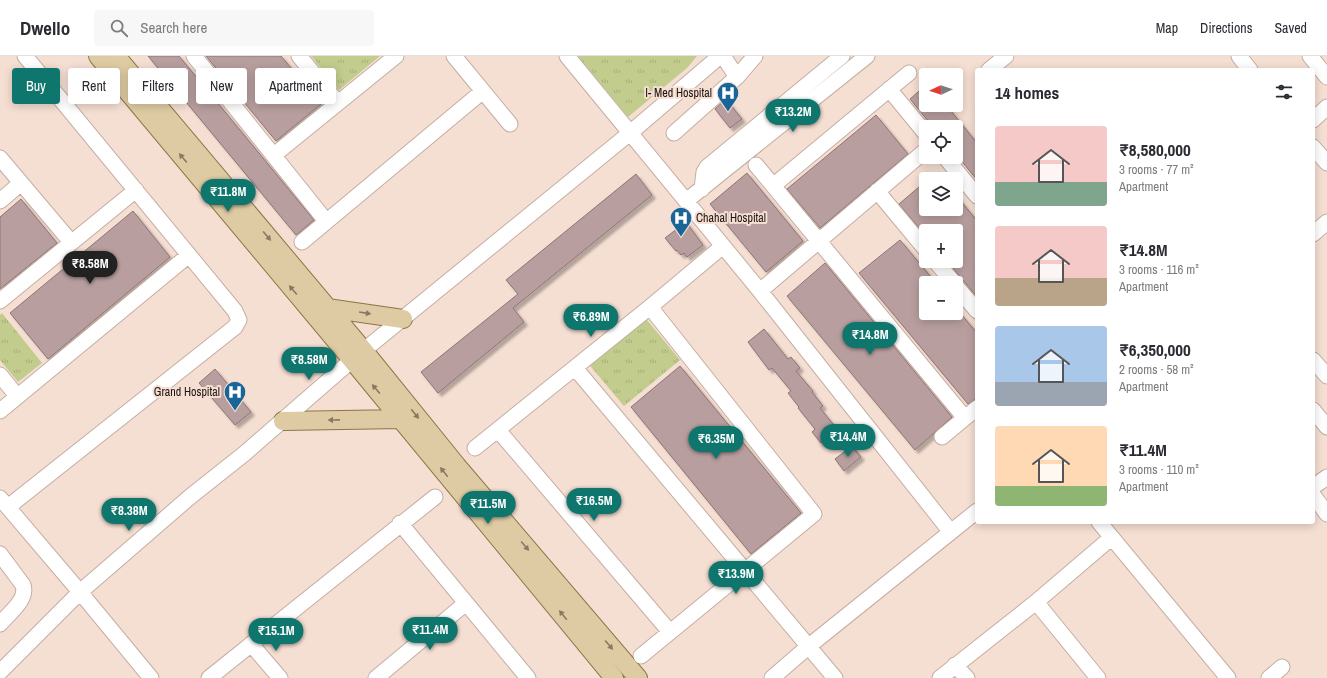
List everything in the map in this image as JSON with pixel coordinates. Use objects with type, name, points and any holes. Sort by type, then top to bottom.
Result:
[{"type":"main road","points":[[98,56],[358,356],[457,466],[638,678]]},
{"type":"main road","points":[[116,56],[327,308],[401,419],[614,678]]},
{"type":"main road","points":[[327,308],[403,319]]},
{"type":"main road","points":[[283,421],[401,419]]},
{"type":"street","points":[[24,56],[235,311],[238,320],[234,327],[4,503],[151,678]]},
{"type":"street","points":[[194,56],[326,221]]},
{"type":"street","points":[[299,56],[338,103]]},
{"type":"street","points":[[274,155],[396,56]]},
{"type":"street","points":[[454,56],[510,124]]},
{"type":"street","points":[[567,56],[760,291],[950,531]]},
{"type":"street","points":[[0,672],[80,592],[191,496],[244,454],[358,356],[630,133],[720,56]]},
{"type":"street","points":[[723,56],[737,77]]},
{"type":"street","points":[[674,133],[737,77],[755,56]]},
{"type":"street","points":[[702,189],[704,172],[707,167],[842,56]]},
{"type":"street","points":[[686,201],[868,56]]},
{"type":"street","points":[[991,68],[1006,56]]},
{"type":"street","points":[[1238,56],[1248,68]]},
{"type":"street","points":[[1310,56],[1327,77]]},
{"type":"street","points":[[774,185],[909,73]]},
{"type":"street","points":[[889,89],[919,125]]},
{"type":"street","points":[[302,242],[483,91]]},
{"type":"street","points":[[1315,118],[1327,107]]},
{"type":"street","points":[[1315,149],[1327,163]]},
{"type":"street","points":[[760,291],[919,156]]},
{"type":"street","points":[[0,158],[71,242]]},
{"type":"street","points":[[951,164],[975,194]]},
{"type":"street","points":[[756,165],[820,240],[965,418]]},
{"type":"street","points":[[0,201],[21,183]]},
{"type":"street","points":[[0,301],[136,190]]},
{"type":"street","points":[[877,191],[919,242]]},
{"type":"street","points":[[1315,232],[1327,222]]},
{"type":"street","points":[[475,448],[723,246]]},
{"type":"street","points":[[0,411],[189,255]]},
{"type":"street","points":[[941,268],[948,276]]},
{"type":"street","points":[[963,294],[975,309]]},
{"type":"street","points":[[641,656],[814,514],[650,307]]},
{"type":"street","points":[[1315,362],[1327,376]]},
{"type":"street","points":[[575,368],[835,678]]},
{"type":"street","points":[[0,375],[17,396]]},
{"type":"street","points":[[942,437],[975,410]]},
{"type":"street","points":[[1315,412],[1327,427]]},
{"type":"street","points":[[498,430],[670,632]]},
{"type":"street","points":[[1315,486],[1327,477]]},
{"type":"street","points":[[209,678],[400,523],[435,497]]},
{"type":"street","points":[[1315,498],[1327,514]]},
{"type":"street","points":[[772,678],[950,531],[975,512]]},
{"type":"street","points":[[400,523],[528,678]]},
{"type":"street","points":[[1100,524],[1228,678]]},
{"type":"street","points":[[940,678],[1036,602],[1111,538]]},
{"type":"street","points":[[0,554],[23,585],[25,590],[21,600],[0,624]]},
{"type":"street","points":[[1036,602],[1098,678]]},
{"type":"street","points":[[386,675],[466,604]]},
{"type":"street","points":[[251,644],[280,678]]},
{"type":"street","points":[[955,665],[966,678]]},
{"type":"street","points":[[1269,678],[1282,667]]},
{"type":"green space","points":[[311,56],[380,56],[339,90],[336,86],[336,68],[321,68]]},
{"type":"green space","points":[[578,56],[697,56],[687,68],[628,117]]},
{"type":"green space","points":[[2,313],[42,363],[18,382],[0,360],[0,315]]},
{"type":"green space","points":[[642,314],[680,360],[624,406],[586,361]]},
{"type":"building","points":[[148,56],[179,56],[196,77],[196,104],[219,104],[314,220],[296,235],[188,104],[188,68],[158,68]]},
{"type":"building","points":[[206,56],[281,56],[291,68],[255,68],[255,104],[321,104],[276,141],[246,104],[247,104],[247,68],[216,68]]},
{"type":"building","points":[[919,91],[919,110],[910,99]]},
{"type":"building","points":[[726,99],[742,119],[730,128],[715,109]]},
{"type":"building","points":[[921,112],[952,112],[958,120],[927,120]]},
{"type":"building","points":[[876,115],[908,154],[820,228],[787,189]]},
{"type":"building","points":[[963,126],[975,141],[975,178],[963,163]]},
{"type":"building","points":[[747,173],[803,241],[766,272],[710,204]]},
{"type":"building","points":[[636,174],[652,195],[513,308],[524,322],[438,393],[421,372],[518,294],[506,280]]},
{"type":"building","points":[[919,187],[919,216],[963,216],[963,204],[975,219],[975,295],[963,280],[963,276],[960,276],[953,268],[963,268],[963,224],[919,224],[919,228],[899,204]]},
{"type":"building","points":[[21,199],[57,243],[0,289],[0,217]]},
{"type":"building","points":[[133,211],[170,257],[48,359],[10,313]]},
{"type":"building","points":[[686,222],[703,245],[687,257],[684,253],[681,255],[677,250],[676,251],[665,238]]},
{"type":"building","points":[[900,240],[919,263],[919,268],[923,268],[930,276],[919,276],[919,320],[963,320],[963,317],[975,331],[975,399],[968,404],[859,273]]},
{"type":"building","points":[[825,263],[952,417],[915,450],[787,296]]},
{"type":"building","points":[[764,329],[788,359],[791,357],[800,368],[796,371],[813,391],[812,392],[823,406],[820,408],[837,429],[821,443],[812,432],[815,429],[788,393],[791,391],[772,368],[769,370],[748,342]]},
{"type":"building","points":[[680,366],[801,513],[751,554],[631,407]]},
{"type":"building","points":[[215,369],[251,412],[235,425],[199,383]]},
{"type":"building","points":[[852,446],[861,457],[844,471],[835,459]]},
{"type":"place","name":"I- Med Hospital","points":[[728,112]]},
{"type":"place","name":"Chahal Hospital","points":[[681,238]]},
{"type":"place","name":"Grand Hospital","points":[[235,412]]}]
